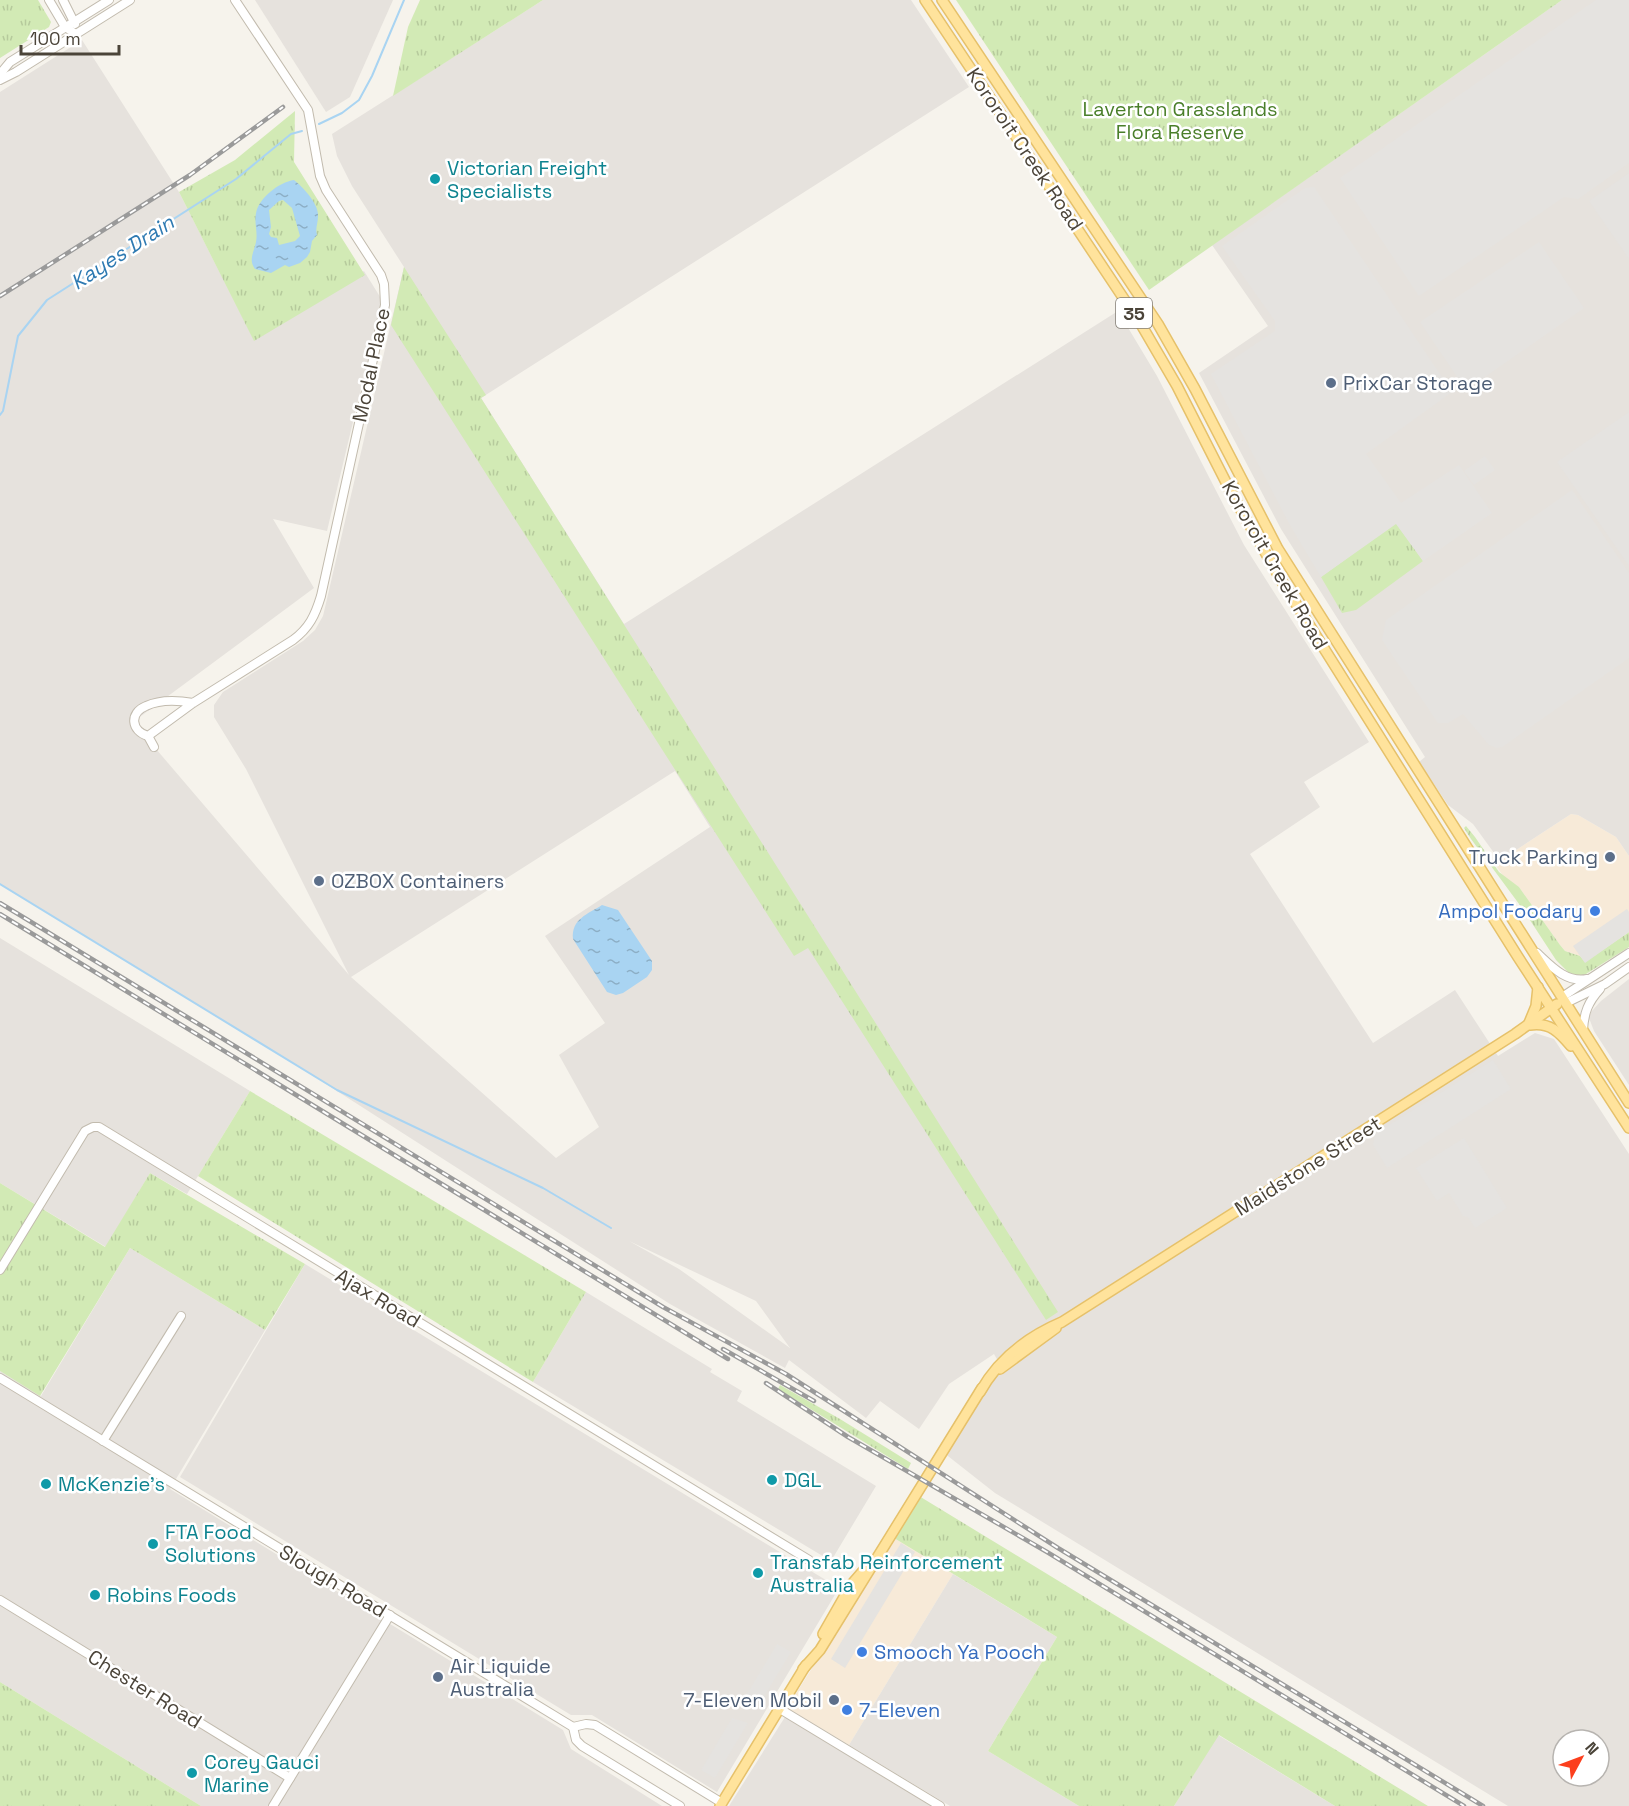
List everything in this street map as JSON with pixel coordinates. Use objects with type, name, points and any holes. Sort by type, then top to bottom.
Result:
[{"type":"main road","name":"Kororoit Creek Road","points":[[925,0],[1120,292],[1171,377],[1259,543],[1416,795],[1629,1128]]},
{"type":"main road","name":"Kororoit Creek Road","points":[[942,0],[1132,285],[1183,368],[1270,536],[1629,1103]]},
{"type":"main road","points":[[1120,292],[1132,285]]},
{"type":"main road","points":[[1319,641],[1330,633]]},
{"type":"main road","points":[[1416,795],[1429,788]]},
{"type":"main road","points":[[1538,987],[1536,1006],[1528,1025],[1544,1025],[1557,1030],[1589,1065]]},
{"type":"main road","name":"Maidstone Street","points":[[721,1804],[803,1669],[820,1650],[980,1392],[1004,1365],[1047,1336],[1062,1322],[1564,1000]]},
{"type":"street","points":[[48,0],[65,27],[76,34]]},
{"type":"street","points":[[63,0],[75,21],[76,34]]},
{"type":"street","points":[[0,74],[10,62],[109,0]]},
{"type":"street","points":[[0,80],[130,0]]},
{"type":"street","name":"Modal Place","points":[[148,736],[193,703],[304,632],[313,621],[321,596],[385,305],[381,275],[323,183],[308,110],[235,0]]},
{"type":"street","points":[[154,747],[148,736],[136,730],[133,722],[135,714],[144,706],[171,700],[193,703]]},
{"type":"street","points":[[1529,946],[1566,976],[1576,980],[1592,978]]},
{"type":"street","points":[[1564,1000],[1629,953]]},
{"type":"street","points":[[1564,1000],[1605,984],[1629,968]]},
{"type":"street","points":[[1583,1030],[1586,1008],[1605,984]]},
{"type":"street","name":"Ajax Road","points":[[0,1270],[85,1131],[93,1126],[99,1127],[809,1560]]},
{"type":"street","points":[[103,1441],[181,1317]]},
{"type":"street","name":"Slough Road","points":[[0,1378],[573,1727],[586,1724],[595,1725],[721,1804]]},
{"type":"street","name":"Chester Road","points":[[0,1600],[290,1778]]},
{"type":"street","points":[[273,1806],[390,1615]]},
{"type":"street","points":[[780,1709],[940,1806]]},
{"type":"street","name":"Slough Road","points":[[573,1727],[576,1740],[582,1746],[680,1806]]},
{"type":"shaded area","points":[[255,0],[393,0],[350,97],[326,112]]},
{"type":"shaded area","points":[[543,0],[911,0],[969,87],[481,398],[624,624],[1118,311],[1157,376],[1244,545],[1369,742],[1304,782],[1320,807],[1250,854],[1373,1043],[1455,990],[1498,1056],[1535,1033],[1554,1039],[1629,1154],[1629,1806],[1508,1806],[995,1493],[939,1449],[998,1361],[994,1354],[949,1384],[919,1429],[880,1401],[866,1418],[789,1360],[785,1368],[670,1304],[301,1068],[0,884],[0,92],[82,40],[179,192],[254,340],[364,271],[382,300],[327,531],[273,519],[314,588],[133,722],[349,975],[246,769],[214,717],[214,705],[223,692],[303,641],[315,630],[323,616],[404,267],[352,186],[337,156],[332,134]],"holes":[[[675,771],[710,827],[545,936],[605,1023],[559,1055],[599,1127],[556,1158],[351,977]],[[629,1241],[756,1301],[790,1348],[679,1269]]]},
{"type":"shaded area","points":[[1562,0],[1629,0],[1629,856],[1616,837],[1578,815],[1571,814],[1507,856],[1497,857],[1473,824],[1448,805],[1419,762],[1425,757],[1281,529],[1199,373],[1268,326],[1212,245]]},
{"type":"shaded area","points":[[1596,0],[1629,0],[1629,163],[1578,199],[1564,197],[1419,296],[1340,178]]},
{"type":"shaded area","points":[[1629,173],[1629,259],[1589,201]]},
{"type":"shaded area","name":"PrixCar Storage","points":[[1314,187],[1452,392],[1366,454],[1401,503],[1459,465],[1492,513],[1423,561],[1396,524],[1321,577],[1290,525],[1211,374],[1275,331],[1275,321],[1222,246],[1305,188]]},
{"type":"shaded area","points":[[1539,242],[1584,308],[1466,390],[1420,322]]},
{"type":"shaded area","points":[[1629,412],[1629,566],[1557,462]]},
{"type":"shaded area","points":[[1485,456],[1495,470],[1474,485],[1464,471]]},
{"type":"shaded area","points":[[1572,490],[1629,573],[1629,658],[1502,747],[1489,745],[1463,714],[1448,723],[1438,723],[1382,640],[1386,620]]},
{"type":"shaded area","points":[[1571,814],[1578,815],[1616,837],[1629,856],[1629,932],[1585,963],[1575,954],[1565,951],[1519,887],[1504,877],[1492,860],[1507,856]]},
{"type":"shaded area","points":[[1627,909],[1629,932],[1585,963],[1573,946]]},
{"type":"shaded area","points":[[0,938],[250,1091],[187,1194],[150,1173],[106,1247],[0,1183]]},
{"type":"shaded area","points":[[1629,979],[1629,1085],[1594,1031],[1589,1018],[1591,1012],[1601,1001]]},
{"type":"shaded area","points":[[1493,1060],[1511,1089],[1387,1168],[1373,1145],[1375,1134]]},
{"type":"shaded area","points":[[1464,1138],[1507,1208],[1475,1228],[1468,1217],[1463,1216],[1449,1193],[1437,1201],[1416,1168]]},
{"type":"shaded area","points":[[130,1248],[265,1330],[170,1489],[563,1730],[571,1749],[662,1806],[201,1806],[0,1682],[0,1371],[41,1396]]},
{"type":"shaded area","points":[[305,1264],[839,1588],[717,1792],[592,1715],[571,1715],[180,1477]]},
{"type":"shaded area","points":[[586,1292],[712,1369],[710,1372],[742,1391],[737,1401],[876,1486],[831,1561],[533,1382]]},
{"type":"shaded area","points":[[894,1538],[953,1574],[849,1745],[787,1708]]},
{"type":"shaded area","points":[[901,1543],[915,1552],[845,1668],[831,1659]]},
{"type":"shaded area","points":[[953,1574],[1057,1637],[988,1751],[1079,1806],[950,1806],[849,1745]]},
{"type":"shaded area","points":[[777,1644],[791,1652],[763,1698],[747,1694]]},
{"type":"shaded area","points":[[785,1717],[931,1806],[729,1806]]},
{"type":"shaded area","points":[[732,1718],[748,1723],[715,1778],[701,1770]]},
{"type":"shaded area","points":[[1218,1735],[1335,1806],[1174,1806]]},
{"type":"green space","points":[[0,0],[38,0],[51,22],[49,27],[0,58]]},
{"type":"green space","points":[[420,0],[543,0],[393,96],[408,27]]},
{"type":"green space","name":"Laverton Grasslands Flora Reserve","points":[[956,0],[1562,0],[1149,290]]},
{"type":"green space","points":[[295,111],[294,162],[365,275],[254,341],[179,192],[235,160]]},
{"type":"green space","points":[[404,267],[486,395],[481,398],[1058,1312],[1046,1320],[808,948],[794,956],[391,325]]},
{"type":"green space","points":[[1396,523],[1423,561],[1356,610],[1342,613],[1321,577]]},
{"type":"green space","points":[[1466,826],[1499,872],[1519,887],[1565,951],[1580,956],[1585,962],[1629,932],[1629,947],[1586,974],[1580,976],[1569,973],[1556,960],[1522,908],[1471,839],[1464,828]]},
{"type":"green space","points":[[250,1091],[586,1292],[533,1382],[198,1176]]},
{"type":"green space","points":[[150,1173],[305,1264],[265,1330],[130,1248],[40,1396],[0,1371],[0,1183],[105,1247]]},
{"type":"green space","points":[[780,1385],[911,1463],[908,1469],[778,1389]]},
{"type":"green space","points":[[919,1496],[1428,1806],[1335,1806],[1219,1735],[1174,1806],[1079,1806],[988,1751],[1057,1637],[894,1538]]},
{"type":"green space","points":[[0,1682],[201,1806],[0,1806]]},
{"type":"water","points":[[294,180],[313,201],[318,211],[317,235],[312,241],[307,257],[300,263],[289,267],[285,265],[271,273],[255,269],[252,259],[258,207],[270,192]],"holes":[[[283,200],[292,208],[300,236],[295,241],[279,245],[277,238],[269,234],[271,227],[269,210]]]},
{"type":"water","points":[[602,905],[618,910],[652,961],[652,970],[647,977],[616,995],[607,992],[573,939],[573,932],[578,922],[586,914]]},
{"type":"waterway","name":"Kayes Drain","points":[[319,124],[342,113],[359,100],[372,76],[404,0]]},
{"type":"waterway","name":"Kayes Drain","points":[[0,415],[3,411],[18,336],[47,300],[236,179],[291,134],[302,131]]},
{"type":"waterway","points":[[0,884],[337,1090],[543,1188],[611,1228]]},
{"type":"railway","points":[[0,296],[190,175],[283,107]]},
{"type":"railway","points":[[0,903],[663,1307],[786,1374],[1058,1548],[1483,1806]]},
{"type":"railway","points":[[0,914],[728,1359]]},
{"type":"railway","points":[[723,1349],[814,1401]]},
{"type":"railway","points":[[766,1383],[848,1437],[1047,1552],[1464,1806]]},
{"type":"place","name":"Victorian Freight Specialists","points":[[435,179]]},
{"type":"place","name":"PrixCar Storage","points":[[1331,383]]},
{"type":"place","name":"Truck Parking","points":[[1610,857]]},
{"type":"place","name":"OZBOX Containers","points":[[319,881]]},
{"type":"place","name":"Ampol Foodary","points":[[1595,911]]},
{"type":"place","name":"DGL","points":[[772,1480]]},
{"type":"place","name":"McKenzie's","points":[[46,1484]]},
{"type":"place","name":"FTA Food Solutions","points":[[153,1544]]},
{"type":"place","name":"Transfab Reinforcement Australia","points":[[758,1573]]},
{"type":"place","name":"Robins Foods","points":[[95,1595]]},
{"type":"place","name":"Smooch Ya Pooch","points":[[862,1652]]},
{"type":"place","name":"Air Liquide Australia","points":[[438,1677]]},
{"type":"place","name":"7-Eleven Mobil","points":[[834,1700]]},
{"type":"place","name":"7-Eleven","points":[[847,1710]]},
{"type":"place","name":"Corey Gauci Marine","points":[[192,1773]]}]
